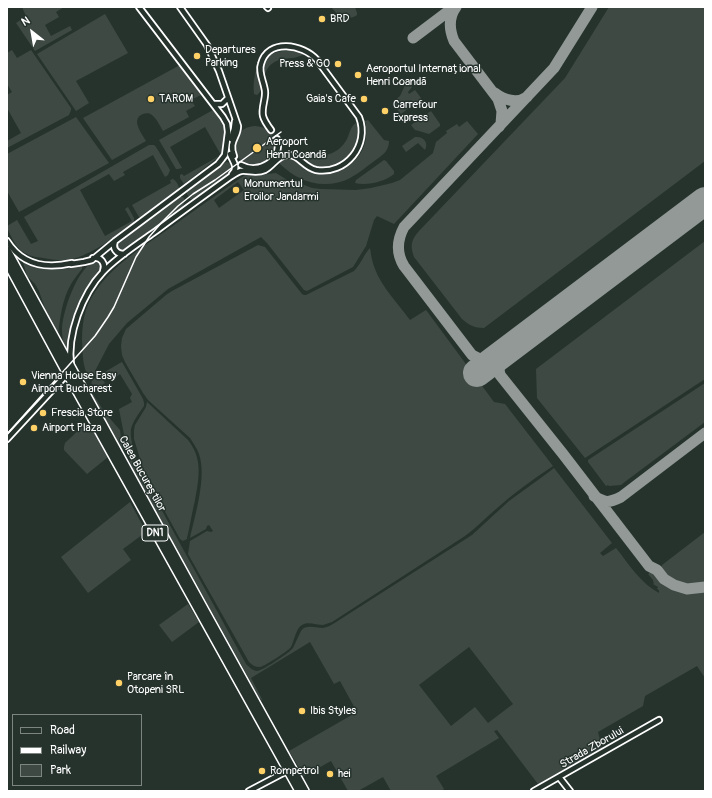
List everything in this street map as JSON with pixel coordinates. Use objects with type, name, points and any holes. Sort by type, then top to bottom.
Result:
[{"type":"highway","name":"DN1","points":[[7,242],[16,262],[16,273],[7,268]]},
{"type":"highway","name":"Calea Bucureștilor","points":[[7,250],[16,273],[69,372],[299,791]]},
{"type":"highway","name":"Calea Bucureștilor","points":[[7,263],[16,273]]},
{"type":"highway","name":"Calea Bucureștilor","points":[[69,372],[305,791]]},
{"type":"street","points":[[7,242],[18,255],[24,259],[46,266],[58,266],[88,261],[218,164],[224,157],[228,127],[223,117],[139,7]]},
{"type":"street","points":[[180,7],[207,46],[219,71],[238,128],[232,144],[234,156]]},
{"type":"street","points":[[7,439],[69,372],[73,334],[79,310],[86,296],[103,271],[124,254],[240,171],[252,172],[263,170],[272,165],[280,157],[286,155],[293,155],[306,166],[313,169],[332,169],[347,162],[354,155],[361,142],[362,130],[361,121],[356,112],[314,56],[300,48],[280,46],[268,51],[265,54],[260,70],[265,92],[263,116],[271,130]]},
{"type":"street","points":[[214,104],[222,104],[228,98]]},
{"type":"street","points":[[230,177],[236,168],[230,155],[229,147],[235,119]]},
{"type":"street","points":[[241,165],[255,169],[266,165],[276,154],[278,147],[277,139]]},
{"type":"street","points":[[115,241],[115,251],[120,254],[124,254]]},
{"type":"street","points":[[71,264],[98,254]]},
{"type":"street","points":[[93,258],[98,258],[102,261],[104,265],[103,271]]},
{"type":"street","name":"Strada Zborului","points":[[534,791],[659,720]]},
{"type":"street","points":[[249,791],[287,771]]},
{"type":"street","points":[[559,777],[570,791]]},
{"type":"green space","points":[[22,7],[64,7],[56,12],[59,17],[45,25],[51,36],[70,26],[72,30],[35,51],[16,23],[26,16]]},
{"type":"green space","points":[[331,7],[355,7],[357,15],[338,21],[335,17],[338,15]]},
{"type":"green space","points":[[609,7],[705,7],[705,161],[484,328],[472,326],[462,319],[414,257],[412,246],[414,237],[565,78]]},
{"type":"green space","points":[[105,14],[128,53],[76,81],[89,103],[76,111],[37,54]]},
{"type":"green space","points":[[12,50],[17,58],[31,50],[71,110],[69,115],[7,148],[7,141],[21,133],[7,108],[7,95],[12,92],[7,84],[7,53]]},
{"type":"green space","points":[[295,50],[303,53],[303,55],[279,60],[273,63],[266,71],[260,92],[257,95],[254,94],[255,76],[260,63],[271,54]]},
{"type":"green space","points":[[180,65],[201,95],[191,100],[195,106],[186,111],[189,117],[163,131],[152,115],[148,113],[139,116],[137,119],[138,127],[146,141],[112,160],[83,118]]},
{"type":"green space","points":[[407,81],[412,87],[408,92],[409,94],[415,90],[421,99],[401,114],[394,106],[394,101],[400,96]]},
{"type":"green space","points":[[213,110],[222,121],[226,132],[224,149],[221,155],[205,127],[170,147],[182,168],[176,169],[159,140]]},
{"type":"green space","points":[[431,111],[440,126],[429,134],[415,130],[411,125]]},
{"type":"green space","points":[[76,117],[109,163],[19,212],[7,191],[7,154]]},
{"type":"green space","points":[[368,120],[384,140],[389,141],[388,148],[382,156],[344,181],[332,184],[318,184],[306,181],[289,172],[279,162],[280,160],[288,158],[304,168],[318,173],[325,174],[339,171],[352,163],[360,154],[366,141],[365,121]]},
{"type":"green space","points":[[467,121],[478,134],[394,224],[377,216],[374,220],[366,246],[353,267],[307,291],[304,290],[261,237],[168,289],[127,323],[109,344],[95,371],[97,373],[89,378],[83,360],[83,325],[86,310],[100,285],[110,273],[134,253],[245,175],[276,173],[297,186],[299,183],[312,188],[321,189],[356,190],[371,188],[400,180],[433,153],[436,142],[447,133],[446,131],[457,124],[459,127]],"holes":[[[238,182],[244,190],[219,208],[214,200]]]},
{"type":"green space","points":[[356,123],[358,135],[354,150],[348,158],[337,165],[325,168],[314,167],[303,160],[299,155],[320,156],[334,152],[344,143],[351,128]]},
{"type":"green space","points":[[255,126],[266,129],[272,135],[275,146],[272,157],[266,163],[255,166],[244,163],[238,157],[235,146],[238,135],[244,129]]},
{"type":"green space","points":[[415,137],[420,137],[426,142],[425,150],[418,143],[406,152],[402,146]]},
{"type":"green space","points":[[149,145],[154,145],[156,147],[170,170],[168,175],[165,177],[153,155],[123,172],[125,175],[114,181],[109,174],[80,190],[105,236],[132,221],[125,209],[128,207],[134,218],[134,222],[98,248],[69,260],[54,260],[32,256],[24,253],[17,246],[7,226],[17,220],[31,244],[38,241],[24,217]]},
{"type":"green space","points":[[221,155],[184,184],[180,178],[180,175],[182,174],[184,176]]},
{"type":"green space","points":[[384,160],[394,171],[394,174],[375,183],[355,183],[356,180]]},
{"type":"green space","points":[[227,162],[232,166],[232,173],[195,200],[190,199],[187,194],[187,189]]},
{"type":"green space","points":[[173,179],[177,183],[179,189],[139,217],[132,205],[171,183],[170,180]]},
{"type":"green space","points":[[178,197],[183,197],[185,200],[182,208],[127,249],[119,252],[116,248],[117,243]]},
{"type":"green space","points":[[705,241],[705,379],[585,458],[537,398],[536,369]]},
{"type":"green space","points":[[258,245],[265,247],[304,295],[354,271],[370,248],[373,264],[378,275],[386,289],[410,320],[426,310],[494,402],[505,404],[553,466],[503,503],[465,536],[332,622],[323,625],[309,623],[302,625],[297,632],[291,647],[286,652],[260,667],[254,666],[249,662],[188,554],[190,541],[207,531],[213,531],[209,525],[206,529],[190,538],[201,485],[201,463],[198,452],[190,438],[148,400],[125,362],[122,355],[121,346],[122,338],[126,329],[166,295]]},
{"type":"green space","points":[[97,260],[102,263],[102,269],[92,280],[79,304],[72,328],[68,354],[62,336],[62,330],[68,301],[72,290],[84,271],[90,264]]},
{"type":"green space","points":[[24,261],[33,265],[54,269],[82,266],[82,269],[71,284],[65,296],[58,336],[47,314],[39,291],[35,284],[27,276]]},
{"type":"green space","points":[[122,362],[144,403],[144,406],[136,417],[131,429],[131,439],[134,452],[143,476],[246,664],[253,670],[257,671],[264,668],[289,652],[293,648],[303,629],[308,627],[323,628],[332,625],[472,535],[509,501],[554,468],[612,543],[600,553],[603,556],[616,548],[640,579],[659,593],[659,590],[657,589],[658,587],[653,584],[653,580],[648,574],[652,571],[658,574],[667,583],[682,590],[705,589],[705,678],[697,666],[645,696],[643,706],[598,732],[602,748],[538,784],[497,730],[494,731],[499,738],[436,776],[444,789],[441,791],[391,791],[383,777],[358,791],[348,791],[331,761],[304,776],[289,751],[357,712],[340,681],[334,684],[310,642],[251,678],[263,701],[259,697],[131,466],[119,409],[132,402],[130,398],[132,394],[120,374],[116,377],[114,374],[103,380],[105,383],[98,387],[91,383],[93,379]],"holes":[[[469,647],[513,704],[488,723],[475,707],[451,726],[419,685]]]},
{"type":"green space","points":[[705,383],[705,422],[621,485],[606,486],[588,460]]},
{"type":"green space","points":[[93,394],[105,413],[120,430],[123,451],[91,395]]},
{"type":"green space","points":[[147,402],[188,440],[196,454],[199,469],[198,484],[187,539],[183,541],[180,539],[145,475],[134,439],[135,425],[146,407]]},
{"type":"green space","points":[[85,425],[92,429],[108,457],[87,474],[64,450],[65,443]]},
{"type":"green space","points":[[130,502],[146,532],[123,549],[131,560],[88,593],[61,557]]},
{"type":"green space","points":[[705,532],[705,585],[689,587],[675,583],[666,578],[663,574],[662,565]]},
{"type":"green space","points":[[188,604],[199,622],[172,642],[159,625]]},
{"type":"taxiway","points":[[413,38],[454,7]]},
{"type":"taxiway","points":[[456,7],[453,11],[450,24],[452,37],[498,99],[502,111],[501,124],[499,127]]},
{"type":"taxiway","points":[[503,353],[488,360],[472,355],[404,266],[401,261],[398,246],[400,237],[404,227],[554,68],[592,7]]},
{"type":"taxiway","points":[[495,93],[502,98],[515,101],[527,97]]},
{"type":"taxiway","points":[[503,353],[499,364],[500,375],[649,566],[657,570],[664,579],[674,585],[687,589],[705,587]]},
{"type":"taxiway","points":[[594,496],[601,500],[607,501],[621,497],[705,433]]},
{"type":"runway","points":[[477,373],[705,201]]},
{"type":"tunnel","points":[[271,130],[277,139]]},
{"type":"tunnel","points":[[234,156],[241,165]]},
{"type":"railway","points":[[7,434],[95,336],[114,307],[136,257],[149,237],[162,222],[193,194],[215,180],[281,132]]},
{"type":"place","name":"BRD","points":[[322,19]]},
{"type":"place","name":"Departures Parking","points":[[197,56]]},
{"type":"place","name":"Press & GO","points":[[338,64]]},
{"type":"place","name":"Aeroportul Internațional Henri Coandă","points":[[358,75]]},
{"type":"place","name":"TAROM","points":[[151,99]]},
{"type":"place","name":"Gaia's Cafe","points":[[364,99]]},
{"type":"place","name":"Carrefour Express","points":[[385,111]]},
{"type":"place","name":"Aeroport Henri Coandă","points":[[257,148]]},
{"type":"place","name":"Monumentul Eroilor Jandarmi","points":[[236,190]]},
{"type":"place","name":"Vienna House Easy Airport Bucharest","points":[[23,382]]},
{"type":"place","name":"Frescia Store","points":[[43,413]]},
{"type":"place","name":"Airport Plaza","points":[[34,428]]},
{"type":"place","name":"Parcare în Otopeni SRL","points":[[119,683]]},
{"type":"place","name":"Ibis Styles","points":[[302,711]]},
{"type":"place","name":"Rompetrol","points":[[262,771]]},
{"type":"place","name":"hei","points":[[330,774]]}]
